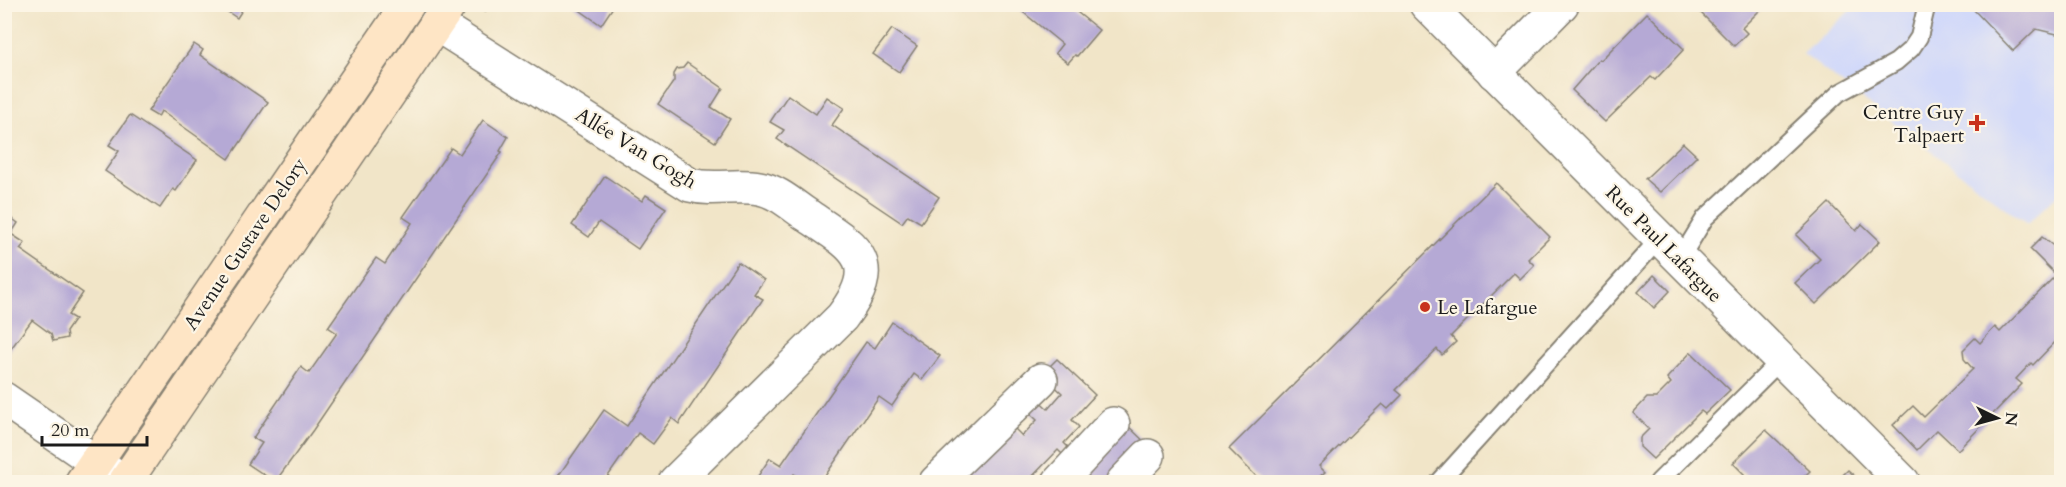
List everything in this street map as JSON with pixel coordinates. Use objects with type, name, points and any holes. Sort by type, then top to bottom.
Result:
[{"type":"main road","name":"Avenue Gustave Delory","points":[[89,472],[408,4]]},
{"type":"main road","name":"Avenue Gustave Delory","points":[[125,483],[443,14]]},
{"type":"street","name":"Rue Paul Lafargue","points":[[1426,4],[1903,483]]},
{"type":"street","points":[[1494,73],[1562,4]]},
{"type":"street","name":"Allée Van Gogh","points":[[443,14],[690,185],[704,188],[758,188],[774,192],[841,238],[855,250],[861,261],[860,287],[855,300],[842,317],[675,483]]},
{"type":"street","points":[[936,483],[1041,380]]},
{"type":"street","points":[[4,399],[89,472],[125,483]]},
{"type":"street","points":[[1059,483],[1113,424]]},
{"type":"street","points":[[1123,483],[1148,456]]},
{"type":"lane","points":[[1439,483],[1670,248],[1839,93],[1896,62],[1911,49],[1919,37],[1927,4]]},
{"type":"lane","points":[[1658,483],[1780,361]]},
{"type":"shaded area","name":"Centre Guy Talpaert","points":[[1856,5],[2061,5],[2061,191],[2027,224],[1803,54]]},
{"type":"building","points":[[216,4],[246,4],[237,18]]},
{"type":"building","points":[[571,4],[615,4],[601,25]]},
{"type":"building","points":[[1013,4],[1067,4],[1099,30],[1068,63],[1055,53],[1062,44]]},
{"type":"building","points":[[1692,4],[1766,4],[1742,28],[1747,33],[1734,46]]},
{"type":"building","points":[[1977,4],[2061,4],[2061,35],[2036,29],[2013,51],[1973,9]]},
{"type":"building","points":[[1647,13],[1684,49],[1655,80],[1651,77],[1605,122],[1572,90],[1599,59],[1601,60]]},
{"type":"building","points":[[892,29],[917,46],[899,72],[873,54]]},
{"type":"building","points":[[194,44],[203,50],[200,55],[268,102],[229,159],[161,111],[158,117],[148,111]]},
{"type":"building","points":[[687,63],[723,88],[711,107],[730,119],[715,142],[658,104],[674,81],[677,69],[683,68]]},
{"type":"building","points":[[788,95],[816,114],[827,97],[844,108],[832,125],[939,197],[921,223],[908,215],[902,223],[777,139],[784,130],[770,122]]},
{"type":"building","points":[[130,115],[197,160],[176,191],[173,189],[160,208],[105,171],[119,151],[109,145]]},
{"type":"building","points":[[483,120],[508,137],[500,151],[502,152],[313,430],[275,482],[248,464],[262,443],[253,438],[301,367],[309,373],[337,333],[328,327],[376,258],[385,264],[412,223],[403,217],[451,148],[460,154]]},
{"type":"building","points":[[1683,143],[1697,156],[1660,192],[1645,179]]},
{"type":"building","points":[[605,176],[642,201],[646,195],[666,208],[638,249],[599,222],[589,237],[572,225]]},
{"type":"building","name":"Le Lafargue","points":[[1496,183],[1550,237],[1528,259],[1534,265],[1520,279],[1514,273],[1451,336],[1456,342],[1442,355],[1437,349],[1396,390],[1402,395],[1388,409],[1382,404],[1319,466],[1325,472],[1313,482],[1305,480],[1302,482],[1262,482],[1229,449]]},
{"type":"building","points":[[1829,203],[1856,231],[1862,224],[1880,241],[1816,304],[1795,283],[1820,259],[1796,235]]},
{"type":"building","points":[[4,213],[18,223],[11,234],[25,243],[20,249],[83,293],[68,315],[75,319],[66,332],[67,338],[53,341],[51,334],[32,320],[7,354],[4,352]]},
{"type":"building","points":[[2042,237],[2061,252],[2061,336],[2016,379],[2022,384],[1958,450],[1937,430],[1917,450],[1893,425],[1913,406],[1924,417],[1973,369],[1964,359],[1963,350],[1975,338],[1980,343],[1995,327],[2000,332],[2056,275],[2030,249]]},
{"type":"building","points":[[738,262],[764,280],[754,294],[763,299],[679,424],[672,418],[653,444],[638,433],[604,482],[554,482],[604,410],[627,426]]},
{"type":"building","points":[[1654,275],[1670,291],[1654,308],[1638,292]]},
{"type":"building","points":[[892,322],[940,356],[922,380],[914,374],[892,406],[879,397],[821,482],[807,482],[794,474],[789,482],[754,482],[770,458],[781,465],[866,342],[875,348]]},
{"type":"building","points":[[1691,352],[1730,390],[1705,414],[1701,411],[1653,459],[1640,447],[1640,438],[1649,429],[1633,413],[1647,398],[1656,398],[1671,383],[1667,378]]},
{"type":"building","points":[[1057,359],[1095,395],[1072,420],[1079,427],[1064,443],[1068,447],[1062,454],[1058,450],[1027,482],[953,482],[1006,420],[1022,436],[1037,420],[1020,404],[1031,393],[1048,409],[1062,393],[1042,374]]},
{"type":"building","points":[[1126,424],[1151,448],[1118,482],[1071,482]]},
{"type":"building","points":[[1766,430],[1810,471],[1798,482],[1752,482],[1733,463]]},
{"type":"building","points":[[1848,470],[1861,482],[1836,482]]},
{"type":"place","name":"Centre Guy Talpaert","points":[[1977,123]]},
{"type":"place","name":"Le Lafargue","points":[[1425,307]]}]
